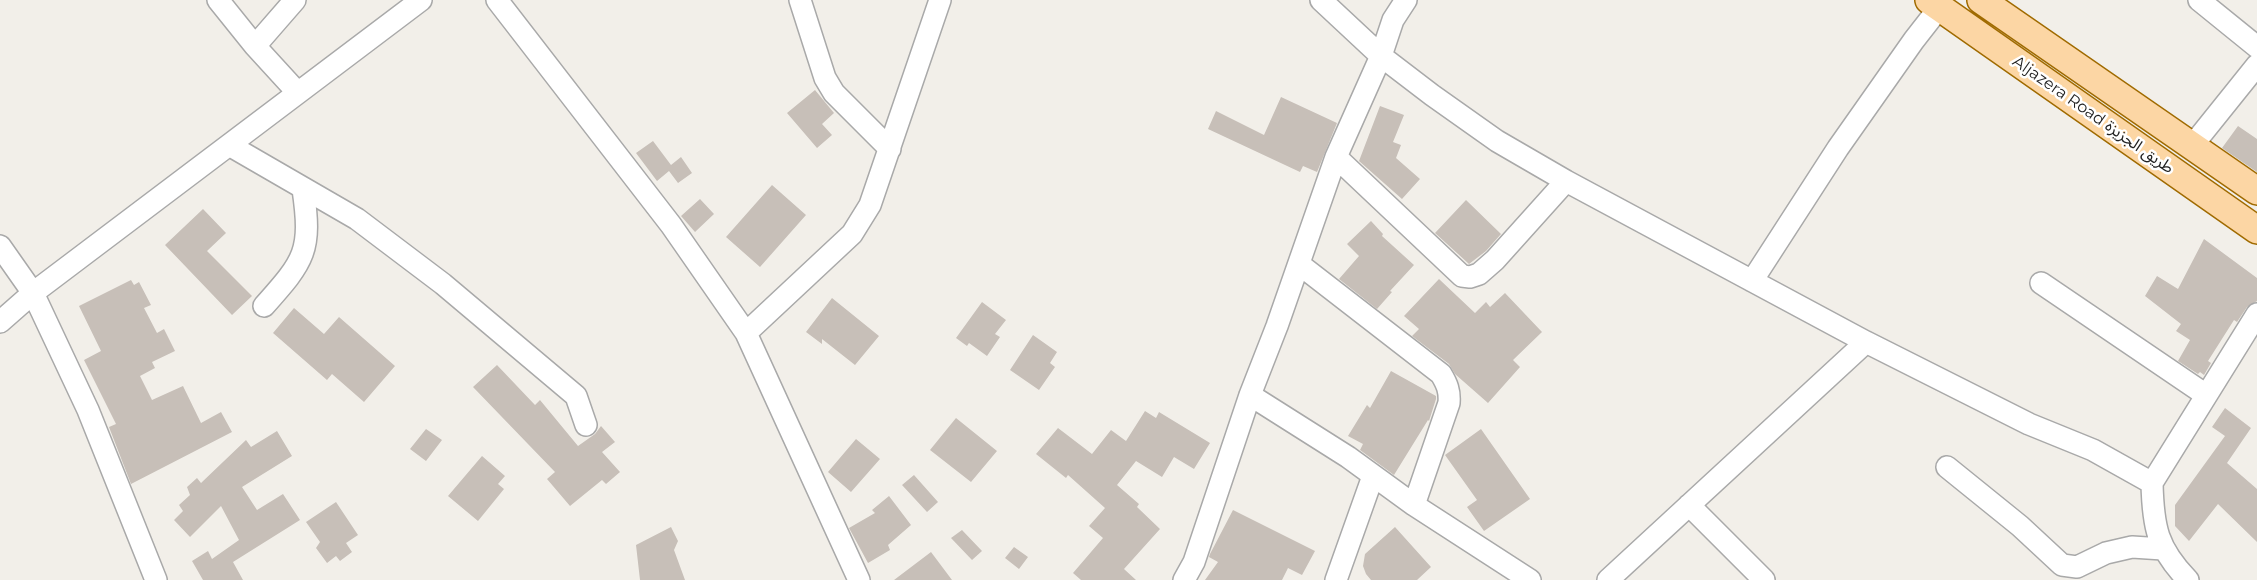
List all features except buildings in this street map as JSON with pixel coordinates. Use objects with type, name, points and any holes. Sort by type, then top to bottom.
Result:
[{"type":"main road","name":"Aljazera Road طريق الجزيزة","points":[[1981,0],[2257,191]]},
{"type":"main road","name":"Aljazera Road طريق الجزيزة","points":[[1934,4],[2257,230]]},
{"type":"street","points":[[218,0],[255,46],[298,93]]},
{"type":"street","points":[[255,46],[295,0]]},
{"type":"street","points":[[0,322],[33,293],[421,0]]},
{"type":"street","points":[[497,0],[671,225],[746,333],[853,578]]},
{"type":"street","points":[[800,0],[825,78],[834,93],[890,149]]},
{"type":"street","points":[[746,333],[852,234],[870,205],[940,0]]},
{"type":"street","points":[[1321,0],[1381,56],[1497,141],[1566,181],[1866,342],[2029,424],[2092,450],[2152,483]]},
{"type":"street","points":[[1184,580],[1194,562],[1250,395],[1277,326],[1336,157],[1381,56],[1393,20],[1406,0]]},
{"type":"street","points":[[2199,0],[2257,47]]},
{"type":"street","points":[[1752,281],[1838,148],[1907,49],[1934,4]]},
{"type":"street","points":[[2192,146],[2257,65]]},
{"type":"street","points":[[229,145],[357,219],[443,284],[576,396],[586,425]]},
{"type":"street","points":[[1336,157],[1462,276],[1470,277],[1479,274],[1495,260],[1566,181]]},
{"type":"street","points":[[264,306],[294,272],[305,250],[308,222],[303,189]]},
{"type":"street","points":[[0,246],[33,293],[88,410],[156,580]]},
{"type":"street","points":[[1299,264],[1441,374],[1446,382],[1450,392],[1449,403],[1414,505]]},
{"type":"street","points":[[2041,283],[2206,395]]},
{"type":"street","points":[[2188,580],[2163,549],[2153,514],[2152,483],[2257,314]]},
{"type":"street","points":[[1608,580],[1866,342]]},
{"type":"street","points":[[1250,395],[1348,457],[1414,505],[1530,580]]},
{"type":"street","points":[[1947,467],[2020,526],[2062,565],[2077,567],[2106,553],[2132,547],[2163,549]]},
{"type":"street","points":[[1336,580],[1373,476]]},
{"type":"street","points":[[1689,505],[1764,580]]}]
